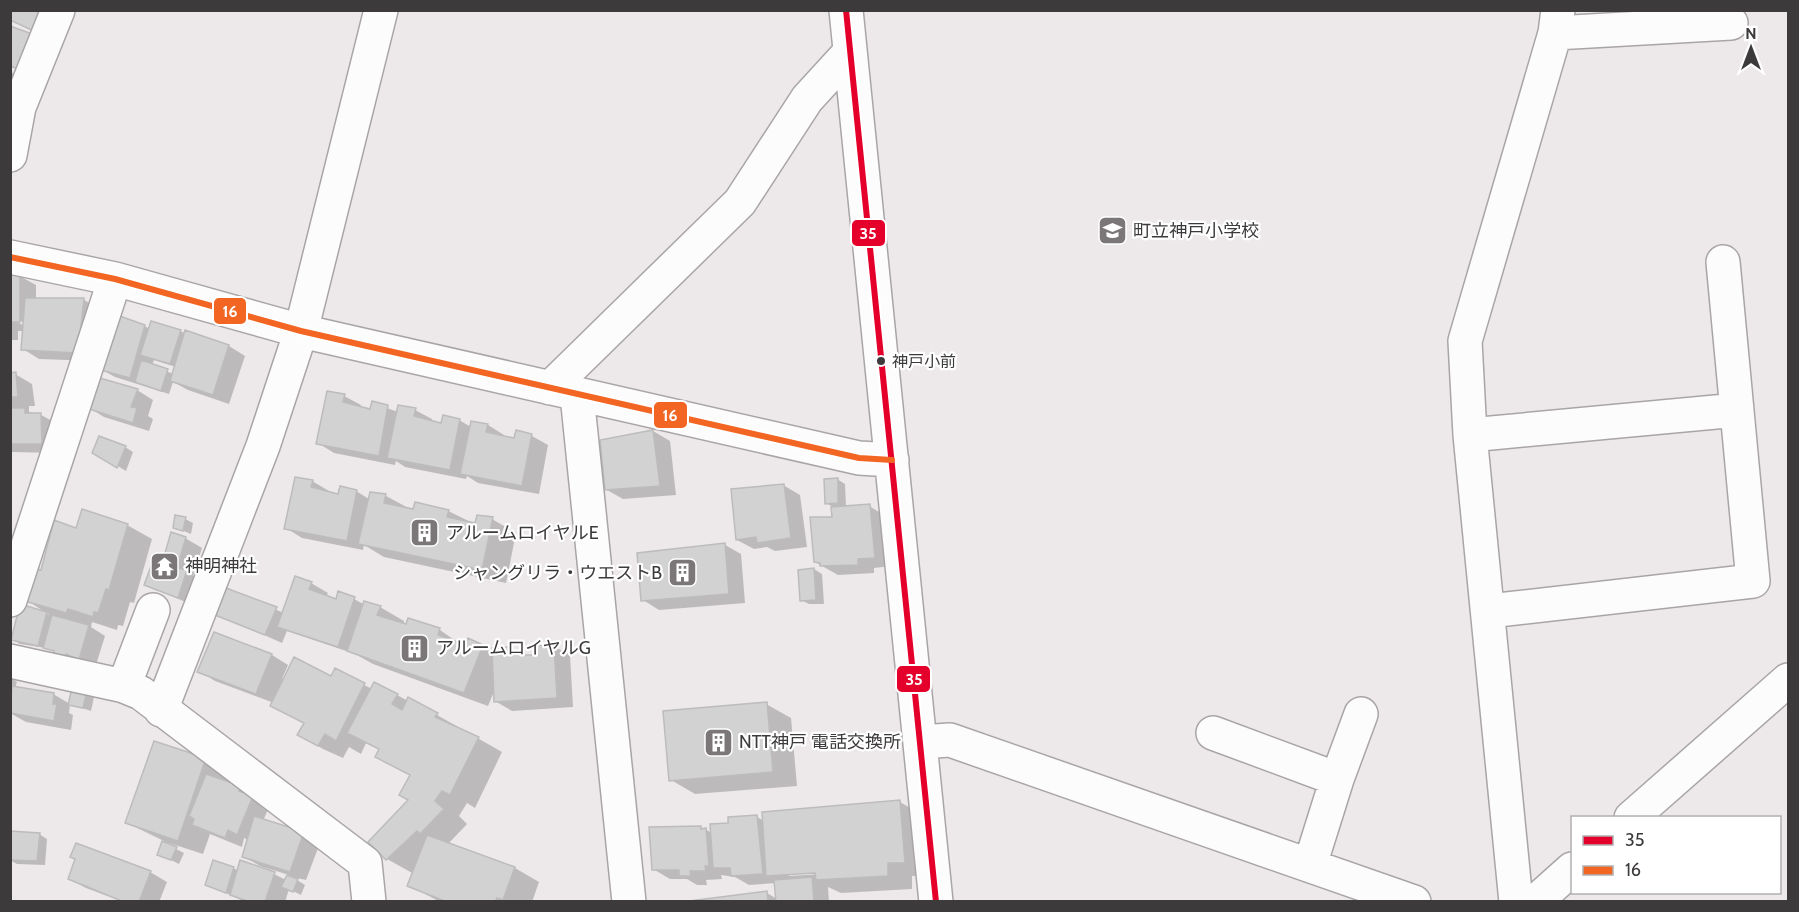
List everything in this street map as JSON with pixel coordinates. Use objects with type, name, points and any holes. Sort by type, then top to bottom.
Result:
[{"type":"street","points":[[10,155],[19,107],[58,10]]},
{"type":"street","points":[[161,710],[263,446],[301,331],[381,10]]},
{"type":"street","points":[[846,10],[936,902]]},
{"type":"street","points":[[1516,902],[1470,435],[1465,341],[1557,22],[1731,23]]},
{"type":"street","points":[[563,392],[740,202],[807,99],[850,52]]},
{"type":"street","points":[[10,257],[115,279],[301,331],[563,392],[859,458],[892,460]]},
{"type":"street","points":[[1489,611],[1753,581],[1723,262]]},
{"type":"street","points":[[10,600],[115,279]]},
{"type":"street","points":[[563,392],[630,902]]},
{"type":"street","points":[[1470,435],[1737,411]]},
{"type":"street","points":[[124,686],[153,610]]},
{"type":"street","points":[[10,661],[124,686],[141,693],[365,862],[369,902]]},
{"type":"street","points":[[1633,816],[1788,680]]},
{"type":"street","points":[[1310,865],[1360,714]]},
{"type":"street","points":[[1213,733],[1337,779]]},
{"type":"street","points":[[920,742],[950,740],[1414,902]]},
{"type":"street","points":[[1535,902],[1571,870]]},
{"type":"building","points":[[10,10],[46,10],[36,32],[10,20]]},
{"type":"building","points":[[10,26],[35,35],[21,70],[10,66]]},
{"type":"building","points":[[10,274],[20,274],[20,322],[10,322]]},
{"type":"building","points":[[25,298],[84,298],[78,353],[21,350]]},
{"type":"building","points":[[114,314],[145,325],[130,378],[97,369]]},
{"type":"building","points":[[151,321],[181,330],[170,364],[140,355]]},
{"type":"building","points":[[185,330],[229,345],[213,395],[170,381]]},
{"type":"building","points":[[141,360],[168,369],[161,391],[135,382]]},
{"type":"building","points":[[16,372],[18,397],[12,397],[10,402],[10,373]]},
{"type":"building","points":[[93,376],[138,389],[131,407],[137,408],[133,423],[86,408]]},
{"type":"building","points":[[327,391],[345,394],[343,402],[370,409],[372,401],[388,405],[379,456],[316,444]]},
{"type":"building","points":[[398,405],[416,408],[414,416],[441,423],[443,415],[460,419],[450,470],[387,458]]},
{"type":"building","points":[[10,408],[25,408],[25,413],[41,413],[42,444],[10,444]]},
{"type":"building","points":[[471,421],[488,424],[486,432],[514,438],[516,430],[532,434],[522,486],[460,474]]},
{"type":"building","points":[[653,430],[660,486],[605,490],[600,440]]},
{"type":"building","points":[[99,436],[126,446],[117,468],[92,453]]},
{"type":"building","points":[[295,477],[313,480],[311,487],[338,494],[340,486],[357,490],[347,541],[284,529]]},
{"type":"building","points":[[838,478],[838,503],[825,504],[824,479]]},
{"type":"building","points":[[784,484],[791,538],[757,543],[756,537],[736,540],[731,489]]},
{"type":"building","name":"アルームロイヤルE","points":[[370,492],[386,494],[384,503],[413,509],[415,502],[449,510],[447,517],[475,523],[477,515],[493,517],[482,570],[358,544]]},
{"type":"building","points":[[870,504],[875,558],[858,559],[858,565],[820,566],[820,563],[814,562],[810,517],[832,517],[831,507]]},
{"type":"building","points":[[82,509],[128,524],[109,590],[106,589],[98,613],[94,612],[93,617],[68,609],[66,613],[25,601],[32,568],[41,570],[54,520],[76,528]]},
{"type":"building","points":[[175,515],[186,517],[183,531],[173,528]]},
{"type":"building","name":"神明神社","points":[[171,532],[186,537],[177,568],[187,570],[178,598],[144,585],[153,561],[162,564]]},
{"type":"building","name":"シャングリラ・ウエストB","points":[[725,543],[729,594],[641,601],[637,553]]},
{"type":"building","points":[[814,568],[816,600],[800,601],[798,570]]},
{"type":"building","points":[[295,576],[312,582],[309,589],[336,599],[338,591],[355,597],[338,647],[277,627]]},
{"type":"building","points":[[226,588],[277,607],[265,635],[215,615]]},
{"type":"building","name":"アルームロイヤルG","points":[[364,601],[381,606],[377,615],[406,624],[408,618],[440,628],[438,635],[465,645],[468,638],[483,645],[464,693],[347,651]]},
{"type":"building","points":[[20,604],[47,612],[38,646],[11,640]]},
{"type":"building","points":[[52,615],[89,625],[79,660],[66,654],[65,660],[52,657],[54,651],[43,648]]},
{"type":"building","points":[[214,632],[272,654],[256,694],[197,672]]},
{"type":"building","points":[[554,644],[557,698],[494,702],[492,648],[510,647],[510,655],[538,655],[537,646]]},
{"type":"building","points":[[294,657],[331,676],[335,668],[365,683],[336,741],[325,734],[318,746],[297,735],[304,723],[270,706]]},
{"type":"building","points":[[374,682],[398,694],[392,704],[402,710],[408,697],[438,713],[435,717],[479,737],[450,795],[442,791],[435,801],[444,809],[420,834],[417,831],[386,860],[368,842],[408,800],[399,795],[410,775],[375,757],[379,749],[347,733]]},
{"type":"building","points":[[12,686],[54,693],[53,704],[57,704],[54,721],[10,713]]},
{"type":"building","points":[[72,688],[87,691],[83,708],[68,705]]},
{"type":"building","name":"NTT神戸 電話交換所","points":[[767,702],[773,772],[669,781],[663,711]]},
{"type":"building","points":[[154,741],[206,758],[178,841],[125,823]]},
{"type":"building","points":[[206,774],[241,786],[239,791],[253,796],[237,835],[228,830],[225,838],[192,825],[194,819],[189,816]]},
{"type":"building","points":[[900,800],[905,863],[888,863],[888,876],[816,880],[815,873],[766,876],[762,812]]},
{"type":"building","points":[[757,815],[763,874],[731,876],[730,868],[713,868],[710,824],[728,823],[728,817]]},
{"type":"building","points":[[254,816],[304,832],[290,872],[242,857]]},
{"type":"building","points":[[701,826],[701,829],[706,828],[709,866],[705,866],[706,871],[690,871],[691,876],[679,876],[679,870],[652,870],[649,827]]},
{"type":"building","points":[[10,831],[40,833],[37,861],[10,860]]},
{"type":"building","points":[[427,835],[515,867],[503,900],[497,898],[495,902],[447,902],[407,886]]},
{"type":"building","points":[[162,841],[177,847],[171,860],[157,855]]},
{"type":"building","points":[[76,843],[151,871],[139,902],[124,902],[68,879],[75,859],[70,857]]},
{"type":"building","points":[[213,860],[234,867],[226,893],[205,885]]},
{"type":"building","points":[[240,860],[275,872],[265,902],[250,902],[230,895]]},
{"type":"building","points":[[287,875],[298,879],[293,892],[281,887]]},
{"type":"building","points":[[812,877],[814,902],[776,902],[774,880]]},
{"type":"building","points":[[767,891],[768,902],[681,902]]},
{"type":"transit line","name":"35","points":[[846,10],[936,902]]},
{"type":"transit line","name":"16","points":[[10,257],[115,279],[301,331],[859,458],[892,460]]},
{"type":"place","name":"町立神戸小学校","points":[[1112,231]]},
{"type":"place","name":"神戸小前","points":[[881,361]]},
{"type":"place","name":"アルームロイヤルE","points":[[425,533]]},
{"type":"place","name":"神明神社","points":[[164,566]]},
{"type":"place","name":"シャングリラ・ウエストB","points":[[683,573]]},
{"type":"place","name":"アルームロイヤルG","points":[[415,648]]},
{"type":"place","name":"NTT神戸 電話交換所","points":[[718,742]]}]
